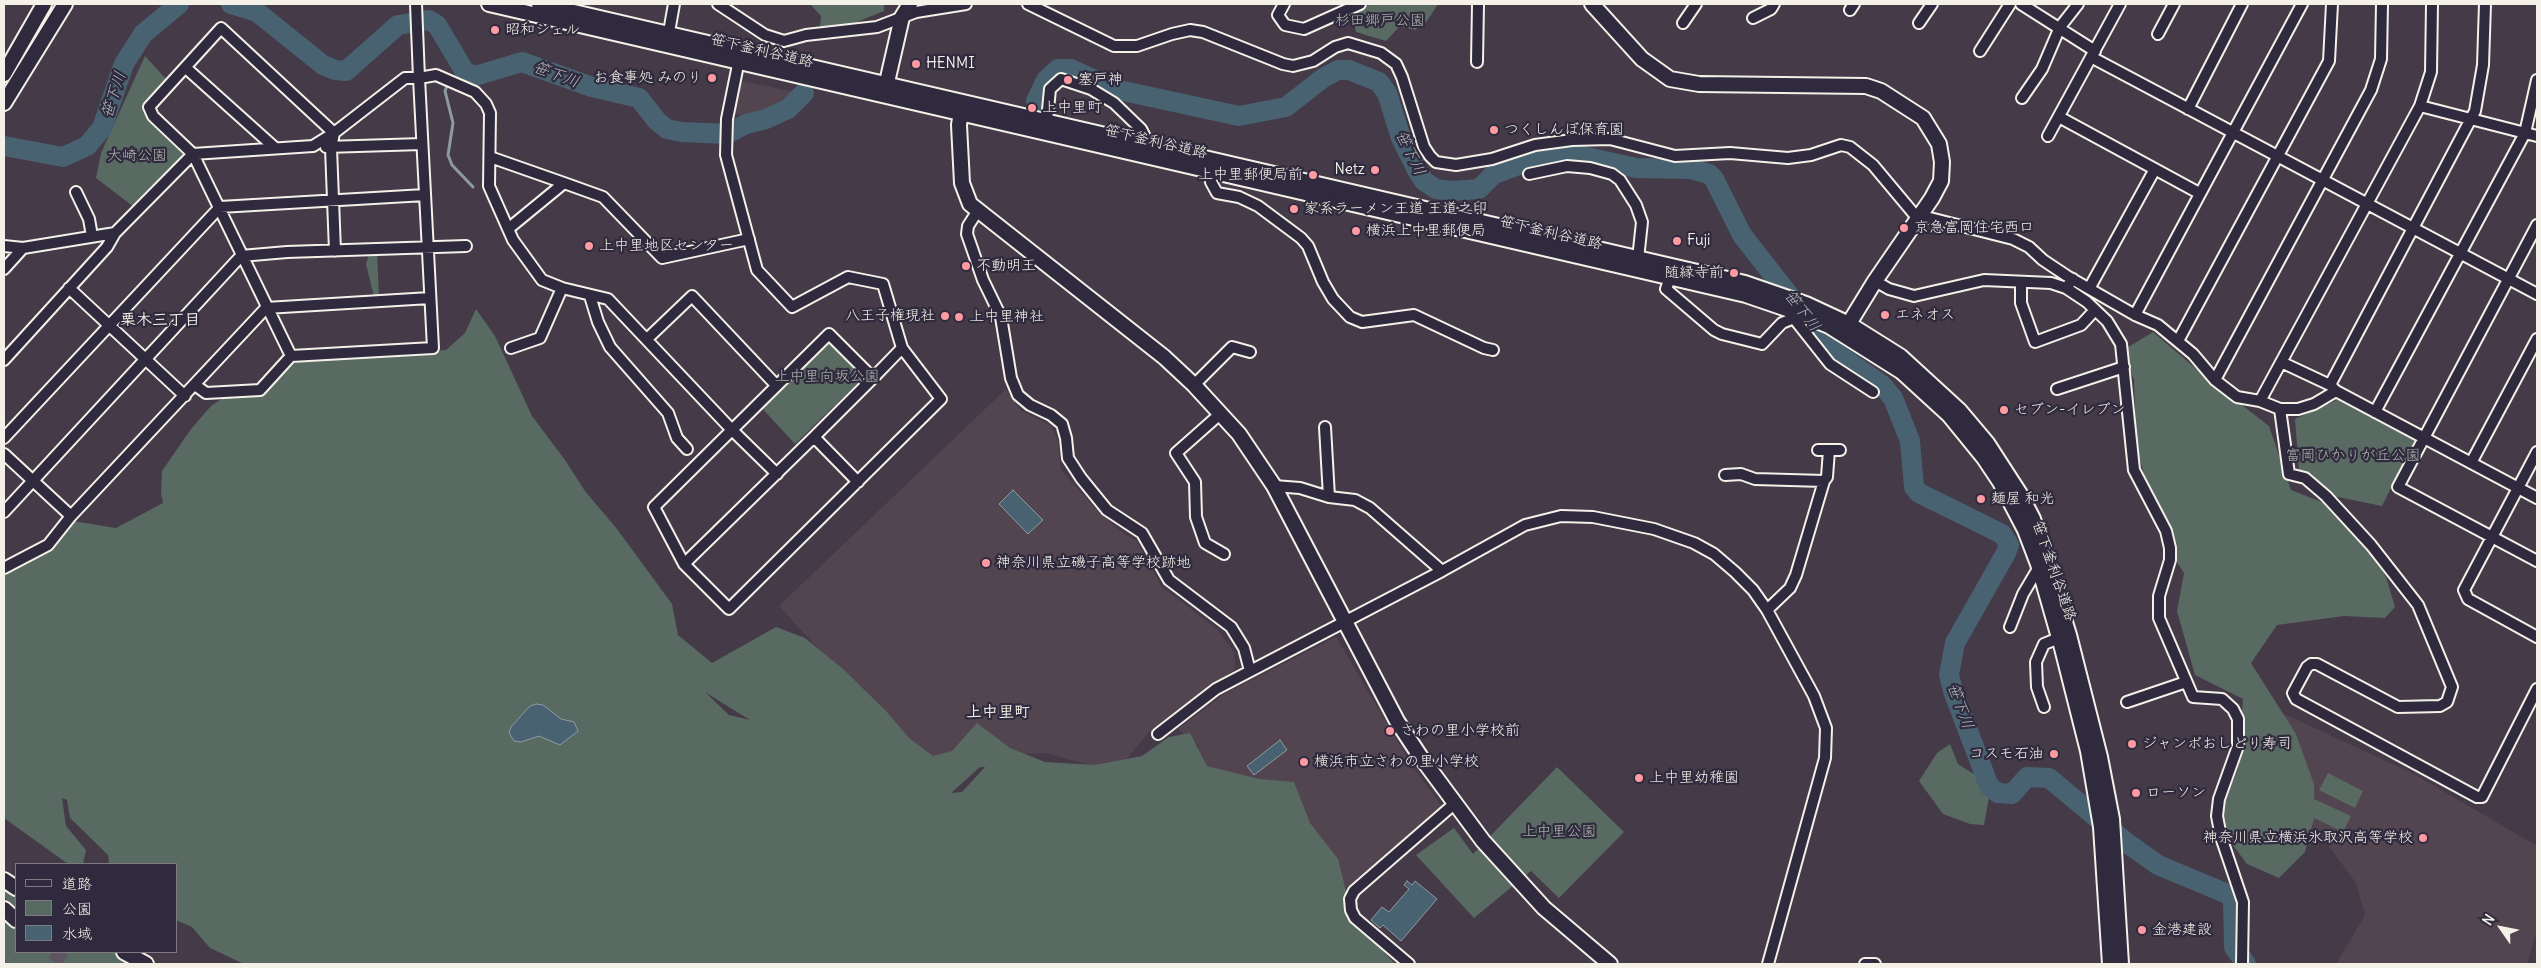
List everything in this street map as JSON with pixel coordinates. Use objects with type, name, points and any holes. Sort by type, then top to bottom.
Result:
[{"type":"street","points":[[4,74],[44,4]]},
{"type":"street","points":[[4,103],[65,4]]},
{"type":"street","points":[[195,385],[206,393],[260,390],[291,356],[433,348],[415,16],[416,4]]},
{"type":"street","name":"笹下釜利谷道路","points":[[489,4],[739,56],[1212,165],[1638,259],[1671,273],[1745,283],[1806,304],[1846,329],[1900,356],[1933,384],[1987,443],[2020,494],[2033,519],[2044,548],[2072,644],[2100,757],[2112,819],[2121,964]]},
{"type":"street","name":"笹下釜利谷道路","points":[[539,4],[669,32],[739,56]]},
{"type":"street","points":[[669,32],[674,4]]},
{"type":"street","points":[[718,4],[765,35],[784,41],[806,34],[877,27],[902,17],[966,4]]},
{"type":"street","points":[[885,90],[902,17],[910,4]]},
{"type":"street","points":[[1028,4],[1114,46],[1136,46],[1190,30],[1203,32],[1283,64],[1293,66],[1313,61],[1335,47],[1348,43],[1381,53],[1396,64],[1424,146],[1436,162],[1456,165],[1466,164],[1492,159],[1535,145],[1572,140],[1610,139],[1675,156],[1730,153],[1788,158],[1811,155],[1841,145],[1850,147],[1874,165],[1914,214],[2013,239],[2029,247],[2043,260],[2073,279],[2090,287],[2135,316],[2158,325],[2193,354],[2215,380],[2237,396],[2260,401],[2280,409],[2298,409],[2314,404],[2333,388],[2413,228],[2472,119],[2479,99],[2483,65],[2485,4]]},
{"type":"street","points":[[1284,4],[1278,15],[1285,25],[1304,29],[1360,4]]},
{"type":"street","points":[[1477,62],[1478,4]]},
{"type":"street","points":[[1592,4],[1642,59],[1670,79],[1699,84],[1866,86],[1881,91],[1923,118],[1939,144],[1942,162],[1941,181],[1921,216],[1875,281],[1846,329]]},
{"type":"street","points":[[1683,23],[1696,4]]},
{"type":"street","points":[[1753,18],[1771,9],[1774,4]]},
{"type":"street","points":[[1919,24],[1932,4]]},
{"type":"street","points":[[1980,51],[2010,4]]},
{"type":"street","points":[[2022,4],[2060,27],[2093,54],[2188,109],[2537,294]]},
{"type":"street","points":[[2022,98],[2042,69],[2060,27],[2078,4]]},
{"type":"street","points":[[2048,136],[2120,4]]},
{"type":"street","points":[[2158,34],[2174,4]]},
{"type":"street","points":[[2188,109],[2242,4]]},
{"type":"street","points":[[2135,316],[2302,4]]},
{"type":"street","points":[[2178,341],[2329,61],[2332,4]]},
{"type":"street","points":[[2215,380],[2377,77],[2381,59],[2382,4]]},
{"type":"street","points":[[2260,401],[2420,106],[2431,72],[2432,4]]},
{"type":"street","points":[[291,356],[241,256],[220,206],[193,154],[152,116],[149,107],[221,28],[334,133]]},
{"type":"street","points":[[739,56],[727,119],[726,155],[757,270],[792,308],[848,277],[883,284],[902,348],[941,399],[729,608],[684,564],[654,507],[693,456],[732,430],[829,334],[873,378]]},
{"type":"street","points":[[186,68],[274,147]]},
{"type":"street","points":[[315,145],[334,133],[405,78],[436,75],[475,92],[486,104],[490,113],[489,186],[513,240],[542,280],[562,288],[608,299],[732,430],[777,474]]},
{"type":"street","points":[[1047,120],[1050,89],[1061,79],[1091,89],[1114,103],[1141,128],[1144,135],[1143,143]]},
{"type":"street","points":[[2375,412],[2526,133],[2537,80]]},
{"type":"street","points":[[2420,106],[2537,136]]},
{"type":"street","points":[[961,108],[962,183],[970,204],[977,212],[1164,357],[1194,385],[1238,434],[1274,486],[1397,721],[1454,804],[1544,908],[1610,964]]},
{"type":"street","name":"笹下釜利谷道路","points":[[961,108],[1047,120],[1143,143],[1212,165],[1671,273],[1746,295],[1792,314],[1846,329],[1902,372],[1949,414],[2000,482],[2025,530],[2039,567],[2088,751],[2098,803],[2104,851],[2110,964]]},
{"type":"street","points":[[2059,117],[2105,146],[2156,169],[2200,193]]},
{"type":"street","points":[[334,133],[331,148],[335,250]]},
{"type":"street","points":[[4,360],[107,247],[115,233],[193,154],[315,145],[331,148],[422,144]]},
{"type":"street","points":[[490,157],[603,197],[662,258],[749,239]]},
{"type":"street","points":[[1212,165],[1211,182],[1217,193],[1239,197],[1258,206],[1301,238],[1308,246],[1323,282],[1342,310],[1350,318],[1362,322],[1414,315],[1484,348],[1493,350]]},
{"type":"street","points":[[1530,174],[1567,166],[1590,168],[1612,174],[1620,180],[1636,205],[1642,222],[1638,259]]},
{"type":"street","points":[[2090,287],[2156,169]]},
{"type":"street","points":[[508,229],[564,183]]},
{"type":"street","points":[[76,192],[89,219],[92,236]]},
{"type":"street","points":[[4,438],[108,324],[220,206],[425,195]]},
{"type":"street","points":[[977,212],[968,226],[967,234],[983,280],[1001,317],[1011,378],[1018,395],[1030,405],[1051,415],[1062,424],[1066,438],[1068,458],[1081,478],[1107,510],[1142,533],[1169,580],[1232,627],[1244,648],[1250,671]]},
{"type":"street","points":[[2537,224],[2398,487],[2537,561]]},
{"type":"street","points":[[4,246],[23,248],[115,233]]},
{"type":"street","points":[[4,512],[241,256],[335,250],[466,246]]},
{"type":"street","points":[[4,269],[23,248]]},
{"type":"street","points":[[1671,273],[1666,289],[1714,330],[1722,334],[1762,344],[1792,314],[1830,364],[1873,392]]},
{"type":"street","points":[[2066,288],[2073,279]]},
{"type":"street","points":[[1875,281],[1889,289],[1914,296],[1984,280],[2051,283],[2066,288],[2095,310],[2115,332],[2121,344],[2134,470],[2166,531],[2170,548],[2170,560],[2159,596],[2159,618],[2193,697],[2222,699],[2238,719],[2238,746],[2219,799],[2217,816],[2221,837],[2243,902],[2242,964]]},
{"type":"street","points":[[2021,282],[2021,303],[2035,342],[2081,325],[2095,310]]},
{"type":"street","points":[[69,288],[185,396]]},
{"type":"street","points":[[511,348],[540,338],[562,288]]},
{"type":"street","points":[[590,296],[598,322],[610,347],[668,413],[677,438],[693,456]]},
{"type":"street","points":[[647,340],[692,296],[776,385]]},
{"type":"street","points":[[4,568],[48,545],[71,516],[266,308],[430,298]]},
{"type":"street","points":[[2471,463],[2537,339]]},
{"type":"street","points":[[1194,385],[1232,347],[1250,352]]},
{"type":"street","points":[[684,564],[777,474],[902,348]]},
{"type":"street","points":[[2281,362],[2537,498]]},
{"type":"street","points":[[2057,389],[2124,367]]},
{"type":"street","points":[[2280,409],[2289,474],[2304,478],[2326,496],[2371,545],[2418,605],[2452,686],[2447,702],[2440,706],[2398,707],[2317,664],[2311,664],[2307,667],[2293,693],[2296,699],[2477,797],[2482,797],[2537,689]]},
{"type":"street","points":[[1220,414],[1176,452],[1195,482],[1196,517],[1205,543],[1224,554]]},
{"type":"street","points":[[1325,427],[1329,497]]},
{"type":"street","points":[[814,436],[858,482]]},
{"type":"street","points":[[1818,450],[1840,450]]},
{"type":"street","points":[[1767,610],[1790,588],[1796,575],[1824,481],[1828,477],[1829,450]]},
{"type":"street","points":[[2537,452],[2464,590],[2468,599],[2537,637]]},
{"type":"street","points":[[4,454],[71,516]]},
{"type":"street","points":[[1725,475],[1741,474],[1755,479],[1824,481]]},
{"type":"street","points":[[1274,486],[1300,488],[1329,497],[1355,500],[1370,508],[1442,571]]},
{"type":"street","points":[[1158,734],[1216,688],[1442,571],[1525,525],[1561,516],[1593,517],[1654,529],[1694,543],[1714,554],[1753,590],[1767,610],[1814,696],[1826,728],[1824,758],[1768,964]]},
{"type":"street","points":[[2010,628],[2023,594],[2039,567]]},
{"type":"street","points":[[2044,707],[2037,686],[2036,662],[2044,644],[2059,638]]},
{"type":"street","points":[[2127,702],[2186,682]]},
{"type":"street","points":[[1409,964],[1355,918],[1351,910],[1350,899],[1354,891],[1454,804]]},
{"type":"street","points":[[4,880],[15,887]]},
{"type":"street","points":[[4,909],[15,919]]},
{"type":"street","points":[[126,953],[146,964]]},
{"type":"street","points":[[1865,964],[1874,964]]},
{"type":"shaded area","points":[[741,81],[794,91],[776,108],[746,118],[734,113]]},
{"type":"shaded area","name":"神奈川県立磯子高等学校跡地","points":[[1006,389],[1020,410],[1051,426],[1058,441],[1061,470],[1097,510],[1124,534],[1136,540],[1161,586],[1217,629],[1234,652],[1235,669],[1148,733],[1124,762],[1113,771],[1045,753],[920,760],[779,606]]},
{"type":"shaded area","name":"横浜市立さわの里小学校","points":[[1336,637],[1411,764],[1443,808],[1351,888],[1335,884],[1241,778],[1193,760],[1199,746],[1178,729],[1224,694]]},
{"type":"shaded area","name":"神奈川県立横浜氷取沢高等学校","points":[[2280,712],[2414,774],[2537,846],[2537,929],[2527,964],[2336,964],[2365,915],[2356,883],[2316,829],[2292,829]]},
{"type":"green space","points":[[810,4],[884,4],[884,11],[842,28],[820,27],[821,16]]},
{"type":"green space","name":"杉田郷戸公園","points":[[1372,4],[1438,4],[1427,21],[1415,30],[1400,26],[1386,41],[1356,32],[1352,12]]},
{"type":"green space","name":"大崎公園","points":[[145,56],[167,80],[143,108],[144,113],[184,155],[134,207],[96,178],[101,153]]},
{"type":"green space","points":[[377,253],[379,295],[374,297],[366,264],[369,254]]},
{"type":"green space","points":[[476,309],[495,336],[532,416],[565,460],[585,491],[617,529],[672,604],[678,635],[712,663],[776,627],[805,638],[843,669],[886,711],[909,738],[933,756],[952,751],[977,723],[1010,748],[1045,762],[1095,765],[1142,756],[1169,737],[1190,733],[1207,766],[1259,779],[1294,782],[1310,823],[1338,859],[1353,919],[1395,964],[244,964],[210,948],[192,927],[178,921],[178,863],[109,863],[108,855],[70,818],[67,800],[62,798],[66,826],[86,850],[83,863],[67,863],[4,818],[4,565],[33,551],[73,521],[116,528],[163,503],[161,493],[162,471],[191,429],[211,406],[226,396],[261,388],[294,361],[446,350],[465,333]],"holes":[[[705,692],[750,720],[729,715]],[[980,767],[985,767],[962,792],[951,793]]]},
{"type":"green space","points":[[2153,332],[2207,378],[2269,426],[2291,490],[2342,510],[2370,548],[2386,577],[2395,607],[2385,618],[2344,616],[2277,625],[2251,663],[2296,734],[2314,784],[2314,799],[2351,816],[2343,832],[2314,818],[2305,852],[2279,878],[2247,864],[2223,832],[2225,799],[2238,769],[2243,699],[2195,675],[2177,611],[2184,573],[2161,538],[2136,445],[2134,379],[2120,352]]},
{"type":"green space","name":"上中里向坂公園","points":[[827,340],[865,376],[795,444],[761,407]]},
{"type":"green space","name":"富岡ひかりが丘公園","points":[[2339,399],[2415,440],[2382,506],[2333,496],[2299,470],[2295,419]]},
{"type":"green space","points":[[1950,744],[1958,764],[1977,776],[1989,797],[1984,825],[1970,824],[1943,814],[1919,781],[1937,753]]},
{"type":"green space","name":"上中里公園","points":[[1557,767],[1624,832],[1559,898],[1531,871],[1474,918],[1416,855],[1454,828],[1473,854]]},
{"type":"green space","points":[[2328,773],[2363,791],[2355,808],[2319,790]]},
{"type":"green space","points":[[4,885],[15,893],[15,907],[4,897]]},
{"type":"green space","points":[[4,919],[15,929],[15,953],[117,953],[137,964],[4,964]]},
{"type":"water","points":[[1013,490],[1043,520],[1028,534],[999,504]]},
{"type":"water","points":[[536,704],[543,705],[561,719],[574,722],[578,731],[560,745],[539,736],[521,742],[514,741],[509,733],[511,727],[530,706]]},
{"type":"water","points":[[1280,740],[1287,750],[1254,775],[1247,766]]},
{"type":"water","points":[[1407,881],[1412,885],[1415,881],[1437,899],[1401,941],[1383,925],[1380,928],[1371,920],[1382,907],[1389,912],[1409,889],[1404,885]]},
{"type":"waterway","name":"笹下川","points":[[4,146],[63,157],[87,146],[102,128],[124,64],[143,34],[179,4]]},
{"type":"waterway","name":"笹下川","points":[[231,4],[257,12],[323,65],[335,70],[346,71],[398,25],[429,20],[437,25],[465,72],[475,76],[522,62],[592,87],[639,98],[657,121],[667,129],[682,132],[727,134],[746,124],[766,119],[788,109],[804,93]]},
{"type":"waterway","name":"笹下川","points":[[457,71],[461,67]]},
{"type":"waterway","name":"笹下川","points":[[1036,101],[1046,80],[1058,69],[1071,69],[1114,89],[1239,116],[1286,107],[1323,78],[1338,70],[1349,70],[1379,82],[1387,93],[1401,138],[1418,172],[1424,181],[1436,189],[1452,191],[1479,189],[1494,174],[1521,164],[1564,156],[1582,156],[1636,168],[1691,169],[1709,174],[1714,179],[1742,235],[1832,350],[1882,385],[1893,398],[1910,441],[1914,487],[1919,493],[2002,534],[2009,545],[1955,643],[1949,675],[1953,691],[1989,786],[1998,793],[2012,794],[2027,777],[2049,778],[2127,843],[2158,865],[2230,895],[2233,902],[2234,947],[2246,964]]},
{"type":"waterway","points":[[447,86],[445,91],[453,123],[448,155],[452,165],[473,187]]},
{"type":"tunnel","points":[[54,953],[67,964]]},
{"type":"place","name":"昭和シェル","points":[[495,30]]},
{"type":"place","name":"HENMI","points":[[916,64]]},
{"type":"place","name":"お食事処 みのり","points":[[712,78]]},
{"type":"place","name":"塞戸神","points":[[1068,80]]},
{"type":"place","name":"上中里町","points":[[1032,108]]},
{"type":"place","name":"つくしんぼ保育園","points":[[1494,130]]},
{"type":"place","name":"Netz","points":[[1375,170]]},
{"type":"place","name":"上中里郵便局前","points":[[1313,175]]},
{"type":"place","name":"家系ラーメン王道 王道之印","points":[[1294,209]]},
{"type":"place","name":"京急富岡住宅西口","points":[[1904,228]]},
{"type":"place","name":"横浜上中里郵便局","points":[[1356,231]]},
{"type":"place","name":"Fuji","points":[[1677,241]]},
{"type":"place","name":"上中里地区センター","points":[[589,246]]},
{"type":"place","name":"不動明王","points":[[966,266]]},
{"type":"place","name":"随縁寺前","points":[[1734,273]]},
{"type":"place","name":"エネオス","points":[[1885,315]]},
{"type":"place","name":"八王子権現社","points":[[945,316]]},
{"type":"place","name":"上中里神社","points":[[959,317]]},
{"type":"place","name":"セブン-イレブン","points":[[2004,410]]},
{"type":"place","name":"麺屋 和光","points":[[1981,499]]},
{"type":"place","name":"神奈川県立磯子高等学校跡地","points":[[986,563]]},
{"type":"place","name":"さわの里小学校前","points":[[1390,731]]},
{"type":"place","name":"ジャンボおしどり寿司","points":[[2132,744]]},
{"type":"place","name":"コスモ石油","points":[[2054,754]]},
{"type":"place","name":"横浜市立さわの里小学校","points":[[1304,762]]},
{"type":"place","name":"上中里幼稚園","points":[[1639,778]]},
{"type":"place","name":"ローソン","points":[[2136,793]]},
{"type":"place","name":"神奈川県立横浜氷取沢高等学校","points":[[2423,838]]},
{"type":"place","name":"金港建設","points":[[2142,930]]},
{"type":"district","name":"栗木三丁目","points":[[160,320]]},
{"type":"district","name":"上中里町","points":[[998,712]]}]
